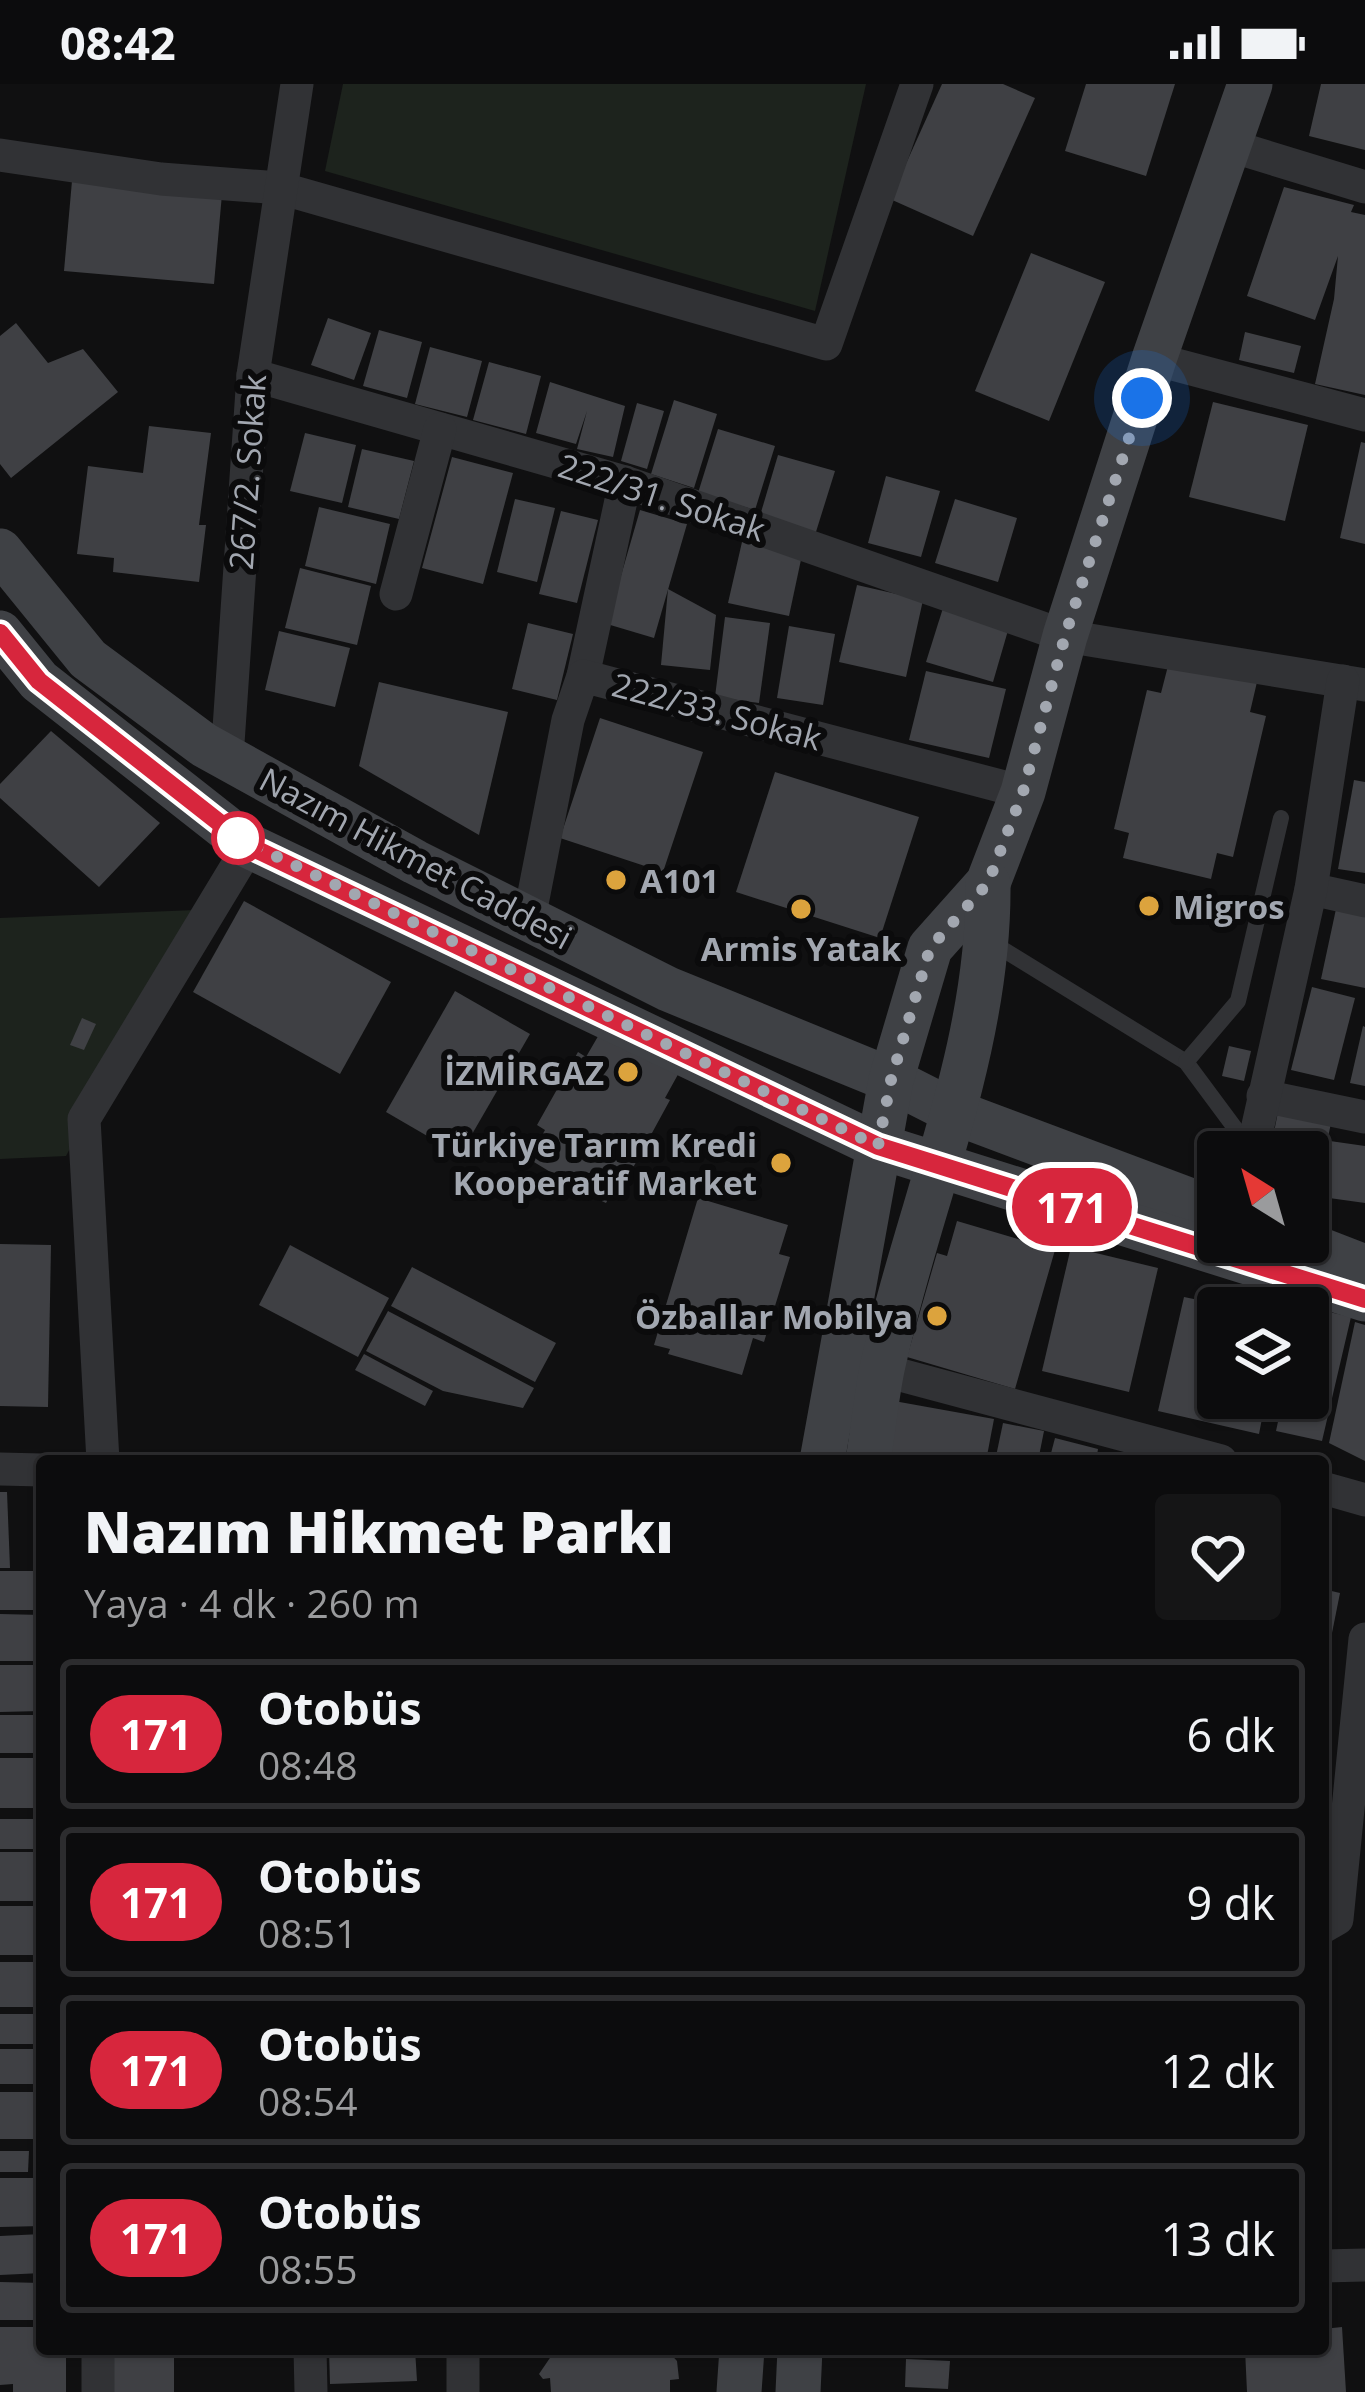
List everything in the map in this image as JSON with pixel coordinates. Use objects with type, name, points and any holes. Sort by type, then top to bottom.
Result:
[{"type":"main road","points":[[823,1455],[891,1080],[930,948],[988,883],[1023,792],[1065,636],[1154,359],[1250,84]]},
{"type":"main road","name":"Nazım Hikmet Caddesi","points":[[0,550],[88,659],[204,746],[668,989],[891,1080],[954,1112],[1197,1202]]},
{"type":"main road","name":"Nazım Hikmet Caddesi","points":[[0,633],[20,681],[249,846],[878,1146],[1365,1299]]},
{"type":"main road","points":[[869,1455],[882,1370],[954,1112],[989,941],[988,883]]},
{"type":"main road","points":[[1329,1253],[1365,1267]]},
{"type":"main road","points":[[739,2392],[742,2355]]},
{"type":"main road","points":[[798,2392],[800,2355]]},
{"type":"street","name":"267/2. Sokak","points":[[227,758],[253,375],[297,84]]},
{"type":"street","points":[[0,155],[161,179],[280,188],[826,344],[917,84]]},
{"type":"street","points":[[1231,146],[1365,187]]},
{"type":"street","points":[[1154,359],[1365,415]]},
{"type":"street","name":"222/31. Sokak","points":[[253,375],[625,482],[1065,636],[1354,683]]},
{"type":"street","points":[[396,595],[440,429]]},
{"type":"street","points":[[583,676],[625,482]]},
{"type":"street","name":"222/33. Sokak","points":[[529,919],[568,720],[583,676],[1023,792]]},
{"type":"street","points":[[1256,1131],[1354,683]]},
{"type":"street","points":[[104,1455],[83,1119],[249,846]]},
{"type":"street","points":[[1311,889],[1365,901]]},
{"type":"street","points":[[1263,1096],[1365,1117]]},
{"type":"street","points":[[882,1370],[1199,1455]]},
{"type":"street","points":[[0,1469],[36,1470]]},
{"type":"street","points":[[1329,1490],[1365,1500]]},
{"type":"street","points":[[1329,1924],[1337,1919],[1365,1639]]},
{"type":"street","points":[[1329,1715],[1357,1722]]},
{"type":"street","points":[[1329,2266],[1365,2265]]},
{"type":"street","points":[[98,2355],[98,2392]]},
{"type":"street","points":[[310,2355],[310,2392]]},
{"type":"street","points":[[463,2355],[463,2392]]},
{"type":"lane","points":[[1186,1062],[1238,1001],[1281,818]]},
{"type":"lane","points":[[989,941],[1186,1062],[1237,1131]]},
{"type":"shaded area","points":[[343,84],[866,84],[815,311],[325,171]]},
{"type":"shaded area","points":[[195,910],[66,1156],[0,1159],[0,918]]},
{"type":"building","points":[[942,84],[1003,84],[1035,98],[973,236],[890,199]]},
{"type":"building","points":[[1086,84],[1175,84],[1146,176],[1065,151]]},
{"type":"building","points":[[1321,84],[1365,84],[1365,150],[1309,136]]},
{"type":"building","points":[[72,181],[222,194],[214,284],[64,271]]},
{"type":"building","points":[[1284,187],[1354,205],[1351,212],[1365,215],[1365,395],[1315,384],[1334,299],[1338,256],[1315,320],[1247,296]]},
{"type":"building","points":[[1031,253],[1105,282],[1049,421],[975,391]]},
{"type":"building","points":[[328,318],[371,333],[354,380],[311,365]]},
{"type":"building","points":[[16,323],[48,363],[83,349],[118,392],[11,478],[0,464],[0,336]]},
{"type":"building","points":[[379,330],[422,342],[407,398],[363,386]]},
{"type":"building","points":[[1245,332],[1301,346],[1294,373],[1239,360]]},
{"type":"building","points":[[430,347],[482,361],[467,417],[415,404]]},
{"type":"building","points":[[489,362],[541,376],[526,434],[473,420]]},
{"type":"building","points":[[550,382],[625,406],[613,457],[577,449],[587,411],[576,444],[536,433]]},
{"type":"building","points":[[674,400],[717,414],[694,488],[651,474]]},
{"type":"building","points":[[1213,402],[1308,425],[1285,521],[1189,497]]},
{"type":"building","points":[[637,403],[664,411],[647,469],[621,461]]},
{"type":"building","points":[[149,426],[211,433],[199,525],[206,525],[199,582],[113,572],[114,558],[77,554],[88,466],[143,473]]},
{"type":"building","points":[[718,429],[775,446],[755,510],[698,493]]},
{"type":"building","points":[[305,433],[356,445],[342,503],[290,491]]},
{"type":"building","points":[[1361,442],[1365,443],[1365,544],[1340,538]]},
{"type":"building","points":[[362,449],[414,461],[399,519],[348,507]]},
{"type":"building","points":[[778,455],[835,471],[815,535],[759,519]]},
{"type":"building","points":[[452,457],[513,473],[483,584],[422,568]]},
{"type":"building","points":[[886,476],[940,491],[921,557],[868,543]]},
{"type":"building","points":[[515,499],[555,508],[537,582],[497,572]]},
{"type":"building","points":[[955,499],[1017,518],[998,582],[935,563]]},
{"type":"building","points":[[319,507],[390,524],[376,584],[305,566]]},
{"type":"building","points":[[640,510],[687,524],[654,638],[607,624]]},
{"type":"building","points":[[561,511],[598,520],[577,603],[539,594]]},
{"type":"building","points":[[742,542],[802,555],[789,616],[728,603]]},
{"type":"building","points":[[300,568],[371,586],[357,645],[285,628]]},
{"type":"building","points":[[857,585],[923,600],[906,677],[839,662]]},
{"type":"building","points":[[668,589],[716,615],[710,670],[661,665]]},
{"type":"building","points":[[943,608],[1009,627],[993,682],[926,662]]},
{"type":"building","points":[[725,617],[770,623],[759,703],[715,697]]},
{"type":"building","points":[[528,623],[573,634],[557,700],[512,689]]},
{"type":"building","points":[[789,626],[835,634],[823,705],[777,698]]},
{"type":"building","points":[[279,631],[350,648],[335,707],[265,690]]},
{"type":"building","points":[[1169,662],[1257,682],[1250,712],[1266,716],[1233,857],[1217,853],[1211,879],[1123,858],[1129,833],[1114,829],[1147,690],[1161,693]]},
{"type":"building","points":[[926,671],[1006,689],[989,758],[909,740]]},
{"type":"building","points":[[379,682],[508,712],[479,835],[359,766]]},
{"type":"building","points":[[600,718],[703,752],[663,872],[560,838]]},
{"type":"building","points":[[51,731],[160,823],[99,887],[0,798],[0,784]]},
{"type":"building","points":[[775,772],[919,817],[880,938],[736,892]]},
{"type":"building","points":[[1354,780],[1365,782],[1365,873],[1338,869]]},
{"type":"building","points":[[244,901],[391,982],[340,1074],[193,992]]},
{"type":"building","points":[[1336,909],[1365,915],[1365,988],[1321,979]]},
{"type":"building","points":[[1312,987],[1355,998],[1334,1080],[1291,1070]]},
{"type":"building","points":[[455,991],[530,1034],[460,1155],[386,1112]]},
{"type":"building","points":[[82,1018],[96,1024],[84,1050],[70,1045]]},
{"type":"building","points":[[604,1026],[681,1069],[665,1098],[670,1100],[629,1175],[623,1172],[606,1203],[550,1177],[552,1173],[529,1159],[545,1130],[537,1125],[578,1052],[586,1057]]},
{"type":"building","points":[[1365,1027],[1365,1086],[1350,1083]]},
{"type":"building","points":[[1229,1046],[1251,1051],[1244,1081],[1222,1076]]},
{"type":"building","points":[[1278,1112],[1331,1123],[1329,1133],[1274,1131]]},
{"type":"building","points":[[1330,1141],[1365,1146],[1365,1203],[1329,1198]]},
{"type":"building","points":[[698,1198],[788,1225],[779,1254],[790,1257],[764,1342],[753,1338],[742,1375],[668,1354],[670,1349],[654,1345]]},
{"type":"building","points":[[957,1221],[1055,1250],[1015,1389],[907,1357],[937,1253],[947,1256]]},
{"type":"building","points":[[0,1244],[51,1245],[48,1407],[0,1406]]},
{"type":"building","points":[[290,1245],[389,1298],[358,1357],[259,1305]]},
{"type":"building","points":[[1071,1247],[1158,1268],[1129,1392],[1042,1371]]},
{"type":"building","points":[[412,1267],[556,1343],[535,1382],[391,1306]]},
{"type":"building","points":[[1184,1297],[1197,1300],[1197,1419],[1262,1419],[1259,1434],[1158,1411]]},
{"type":"building","points":[[388,1311],[534,1388],[523,1408],[443,1391],[366,1351]]},
{"type":"building","points":[[1329,1312],[1351,1317],[1329,1411]]},
{"type":"building","points":[[1355,1322],[1365,1325],[1365,1461],[1329,1443]]},
{"type":"building","points":[[364,1354],[433,1391],[425,1406],[355,1370]]},
{"type":"building","points":[[894,1401],[994,1419],[987,1455],[883,1455]]},
{"type":"building","points":[[1279,1419],[1327,1419],[1322,1441],[1276,1431]]},
{"type":"building","points":[[1003,1423],[1044,1431],[1039,1455],[996,1455]]},
{"type":"building","points":[[1055,1438],[1098,1449],[1097,1455],[1051,1455]]},
{"type":"building","points":[[0,1492],[7,1492],[10,1568],[0,1568]]},
{"type":"building","points":[[0,1571],[36,1571],[36,1610],[0,1610]]},
{"type":"building","points":[[1329,1590],[1340,1593],[1329,1648]]},
{"type":"building","points":[[0,1614],[36,1615],[36,1661],[0,1661]]},
{"type":"building","points":[[0,1665],[36,1665],[36,1711],[0,1712]]},
{"type":"building","points":[[0,1715],[36,1715],[36,1753],[0,1753]]},
{"type":"building","points":[[0,1758],[36,1758],[36,1808],[0,1808]]},
{"type":"building","points":[[0,1819],[36,1819],[36,1849],[0,1849]]},
{"type":"building","points":[[0,1852],[36,1852],[36,1901],[0,1901]]},
{"type":"building","points":[[0,1906],[36,1906],[36,1955],[0,1955]]},
{"type":"building","points":[[0,1962],[36,1962],[36,2007],[0,2007]]},
{"type":"building","points":[[0,2014],[36,2014],[36,2044],[0,2044]]},
{"type":"building","points":[[0,2049],[36,2049],[36,2084],[0,2084]]},
{"type":"building","points":[[0,2092],[36,2092],[36,2139],[0,2139]]},
{"type":"building","points":[[0,2151],[29,2151],[28,2172],[0,2172]]},
{"type":"building","points":[[0,2178],[36,2178],[36,2226],[0,2227]]},
{"type":"building","points":[[36,2234],[36,2273],[0,2275],[0,2236]]},
{"type":"building","points":[[0,2282],[36,2283],[36,2320],[0,2320]]},
{"type":"building","points":[[0,2327],[36,2327],[36,2355],[66,2355],[66,2392],[13,2392],[13,2384],[0,2385]]},
{"type":"building","points":[[1342,2327],[1346,2392],[1247,2392],[1245,2355],[1329,2355],[1329,2328]]},
{"type":"building","points":[[329,2355],[415,2355],[417,2381],[330,2384]]},
{"type":"building","points":[[552,2355],[672,2355],[679,2379],[670,2380],[670,2392],[551,2392],[550,2378],[539,2374]]},
{"type":"building","points":[[174,2357],[174,2392],[106,2392],[106,2358]]},
{"type":"building","points":[[906,2359],[950,2361],[948,2389],[905,2387]]},
{"type":"bus line","name":"171","points":[[0,633],[39,681],[249,846],[878,1146],[1365,1299]]},
{"type":"place","name":"A101","points":[[616,880]]},
{"type":"place","name":"Migros","points":[[1149,906]]},
{"type":"place","name":"Armis Yatak","points":[[801,909]]},
{"type":"place","name":"İZMİRGAZ","points":[[628,1072]]},
{"type":"place","name":"Türkiye Tarım Kredi Kooperatif Market","points":[[781,1163]]},
{"type":"place","name":"Özballar Mobilya","points":[[937,1316]]},
{"type":"route","points":[[238,838],[878,1146],[891,1080],[930,948],[988,883],[1023,792],[1065,636],[1142,398]]}]
